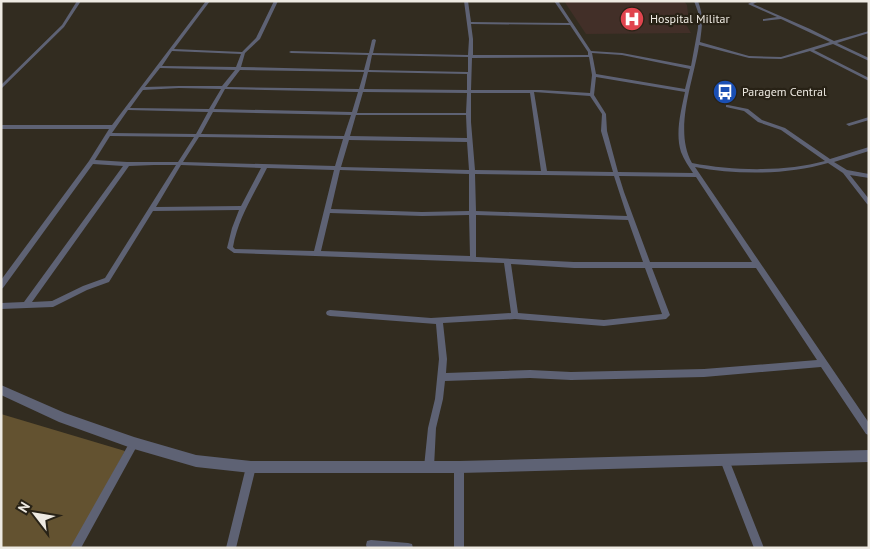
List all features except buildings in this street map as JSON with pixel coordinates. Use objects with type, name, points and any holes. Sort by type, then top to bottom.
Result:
[{"type":"street","points":[[1,88],[63,26],[79,1]]},
{"type":"street","points":[[1,286],[91,162],[113,127],[208,1]]},
{"type":"street","points":[[1,306],[56,304],[85,288],[107,280],[212,112],[223,89],[238,70],[243,53],[258,39],[276,1]]},
{"type":"street","points":[[466,1],[470,56],[469,114],[473,259]]},
{"type":"street","points":[[330,313],[439,321],[515,316],[604,323],[663,317],[666,315],[666,310],[647,264],[615,173],[604,131],[604,114],[592,95],[594,75],[590,54],[556,1]]},
{"type":"street","points":[[696,1],[700,9],[702,27],[686,90],[681,125],[683,150],[690,164],[869,431]]},
{"type":"street","points":[[757,1],[750,4],[869,60]]},
{"type":"street","points":[[764,20],[781,18]]},
{"type":"street","points":[[469,23],[571,24]]},
{"type":"street","points":[[697,43],[754,58],[781,58],[868,33]]},
{"type":"street","points":[[317,253],[346,137],[361,91],[374,40]]},
{"type":"street","points":[[810,49],[869,80]]},
{"type":"street","points":[[171,50],[243,53]]},
{"type":"street","points":[[291,52],[470,56],[622,54],[692,68]]},
{"type":"street","points":[[159,67],[470,73]]},
{"type":"street","points":[[594,75],[686,90]]},
{"type":"street","points":[[142,89],[179,87],[361,91],[545,91],[559,94],[592,95]]},
{"type":"street","points":[[532,92],[544,173]]},
{"type":"street","points":[[728,106],[746,110],[760,121],[783,129],[845,172],[869,176]]},
{"type":"street","points":[[127,110],[469,114]]},
{"type":"street","points":[[849,124],[869,118]]},
{"type":"street","points":[[1,127],[113,127]]},
{"type":"street","points":[[108,134],[470,140]]},
{"type":"street","points":[[690,164],[708,168],[776,169],[803,167],[869,150]]},
{"type":"street","points":[[91,162],[698,176]]},
{"type":"street","points":[[26,305],[127,164]]},
{"type":"street","points":[[265,166],[244,208],[231,240],[231,250],[240,252],[473,259],[574,265],[758,265]]},
{"type":"street","points":[[845,172],[869,203]]},
{"type":"street","points":[[152,209],[244,208]]},
{"type":"street","points":[[327,211],[631,218]]},
{"type":"street","points":[[507,262],[515,316]]},
{"type":"street","points":[[429,467],[432,428],[439,399],[441,378],[443,346],[439,321]]},
{"type":"street","points":[[441,378],[530,374],[571,376],[674,374],[824,363]]},
{"type":"street","points":[[1,390],[63,418],[134,443],[196,461],[252,467],[459,467],[869,456]]},
{"type":"street","points":[[75,548],[134,443]]},
{"type":"street","points":[[725,460],[759,548]]},
{"type":"street","points":[[231,548],[252,467]]},
{"type":"street","points":[[459,467],[459,548]]},
{"type":"street","points":[[371,544],[408,548]]},
{"type":"shaded area","name":"Hospital Militar","points":[[564,1],[684,1],[687,5],[689,23],[685,23],[691,33],[586,34]]},
{"type":"shaded area","points":[[1,414],[125,451],[77,539],[70,548],[1,548]]},
{"type":"place","name":"Hospital Militar","points":[[632,19]]},
{"type":"place","name":"Paragem Central","points":[[725,92]]}]
